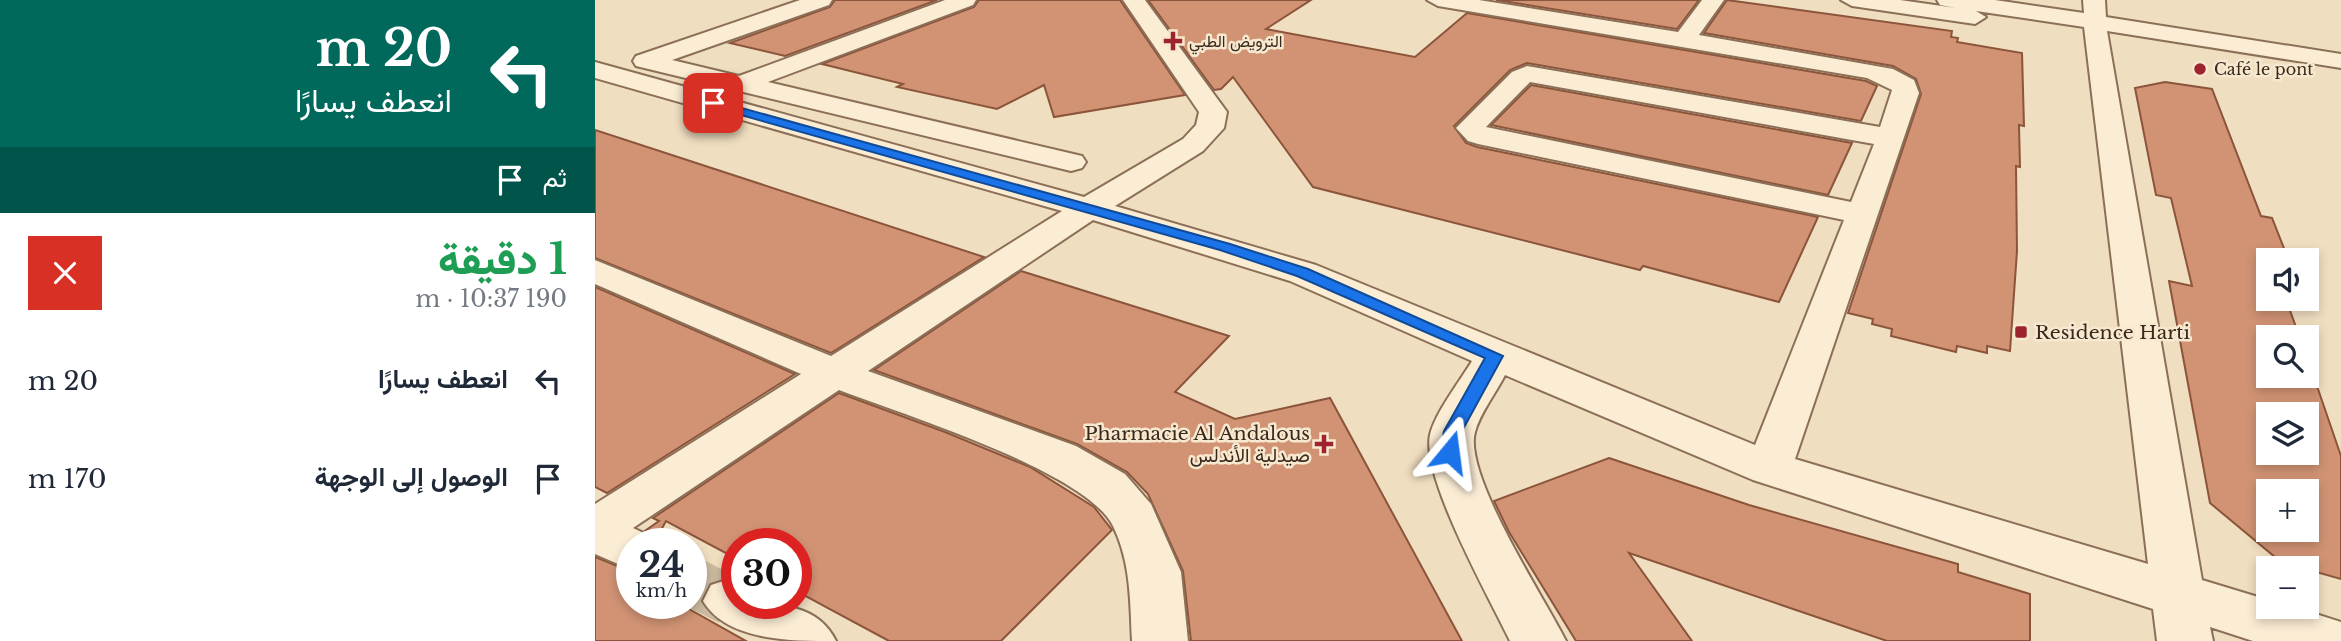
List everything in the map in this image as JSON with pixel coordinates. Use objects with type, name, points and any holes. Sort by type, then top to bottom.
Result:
[{"type":"street","points":[[821,0],[645,61],[1071,162]]},
{"type":"street","points":[[743,83],[965,0]]},
{"type":"street","points":[[616,541],[595,530],[1088,209],[1193,145],[1210,128],[1213,112],[1204,95],[1135,0]]},
{"type":"street","points":[[1438,0],[1868,70],[1898,80],[1905,86],[1906,93],[1891,138],[1860,214],[1769,468]]},
{"type":"street","points":[[1684,40],[1713,0]]},
{"type":"street","points":[[1852,0],[2096,18]]},
{"type":"street","points":[[1948,0],[2096,18],[2155,34],[2341,61]]},
{"type":"street","points":[[2096,18],[2182,619]]},
{"type":"street","points":[[599,73],[1088,209],[1303,273],[1495,356],[1769,468],[2182,619],[2327,641]]},
{"type":"street","points":[[1860,214],[1478,135],[1470,128],[1521,77],[1527,75],[1891,138]]},
{"type":"street","points":[[595,271],[834,373],[1060,458],[1108,486],[1135,517],[1155,572],[1160,641]]},
{"type":"street","points":[[1495,356],[1453,431],[1450,452],[1458,482],[1538,641]]},
{"type":"street","points":[[765,619],[808,641]]},
{"type":"building","points":[[835,0],[937,0],[785,56],[730,43],[830,7]]},
{"type":"building","points":[[979,0],[1120,0],[1185,95],[1054,117],[1044,85],[997,109],[897,87],[903,84],[822,64],[974,7]]},
{"type":"building","points":[[1148,0],[1311,0],[1266,29],[1415,57],[1467,13],[1866,81],[1877,86],[1861,121],[1527,63],[1510,70],[1454,126],[1466,143],[1477,147],[1818,217],[1779,302],[1643,266],[1640,270],[1313,187],[1233,77],[1221,89],[1214,90]]},
{"type":"building","points":[[1496,0],[1699,0],[1677,29]]},
{"type":"building","points":[[1727,0],[1952,31],[1951,37],[1958,38],[1957,42],[2022,53],[2024,126],[2019,125],[2020,167],[2016,166],[2017,251],[2010,351],[1987,346],[1987,353],[1957,346],[1956,352],[1891,336],[1892,329],[1872,324],[1873,319],[1848,313],[1921,94],[1916,79],[1893,66],[1704,33]]},
{"type":"building","points":[[2165,82],[2212,89],[2261,216],[2272,218],[2284,248],[2256,248],[2256,311],[2290,311],[2295,325],[2256,325],[2256,388],[2318,388],[2341,456],[2341,579],[2319,573],[2319,556],[2274,556],[2257,542],[2319,542],[2319,479],[2256,479],[2256,541],[2210,503],[2169,281],[2192,286],[2171,198],[2156,195],[2135,88]]},
{"type":"building","points":[[1531,85],[1852,143],[1828,195],[1491,125]]},
{"type":"building","points":[[595,130],[984,257],[831,353],[595,258]]},
{"type":"building","points":[[1021,271],[1229,336],[1175,392],[1235,419],[1330,398],[1462,641],[1191,641],[1183,571],[1148,494],[1127,472],[1077,444],[874,370]]},
{"type":"building","points":[[595,287],[795,374],[607,493],[595,487]]},
{"type":"building","points":[[839,393],[1030,467],[1094,507],[1112,530],[1001,641],[889,641],[812,600],[812,528],[721,528],[721,550],[707,543],[707,528],[679,528],[666,521],[662,528],[649,528],[659,521],[653,518]]},
{"type":"building","points":[[1609,458],[1749,505],[1958,564],[1958,572],[2030,594],[2030,641],[1887,641],[1629,553],[1692,641],[1576,641],[1509,532],[1494,501]]},
{"type":"building","points":[[595,557],[616,566],[616,619],[707,619],[746,641],[595,641]]},
{"type":"tunnel","points":[[707,589],[721,596]]},
{"type":"place","name":"الترويض الطبي","points":[[1173,41]]},
{"type":"place","name":"Café le pont","points":[[2200,69]]},
{"type":"place","name":"Residence Harti","points":[[2021,332]]},
{"type":"place","name":"Pharmacie Al Andalous صيدلية الأندلس","points":[[1324,444]]},
{"type":"route","points":[[713,103],[1225,247],[1303,273],[1495,356],[1453,431],[1450,452]]}]
